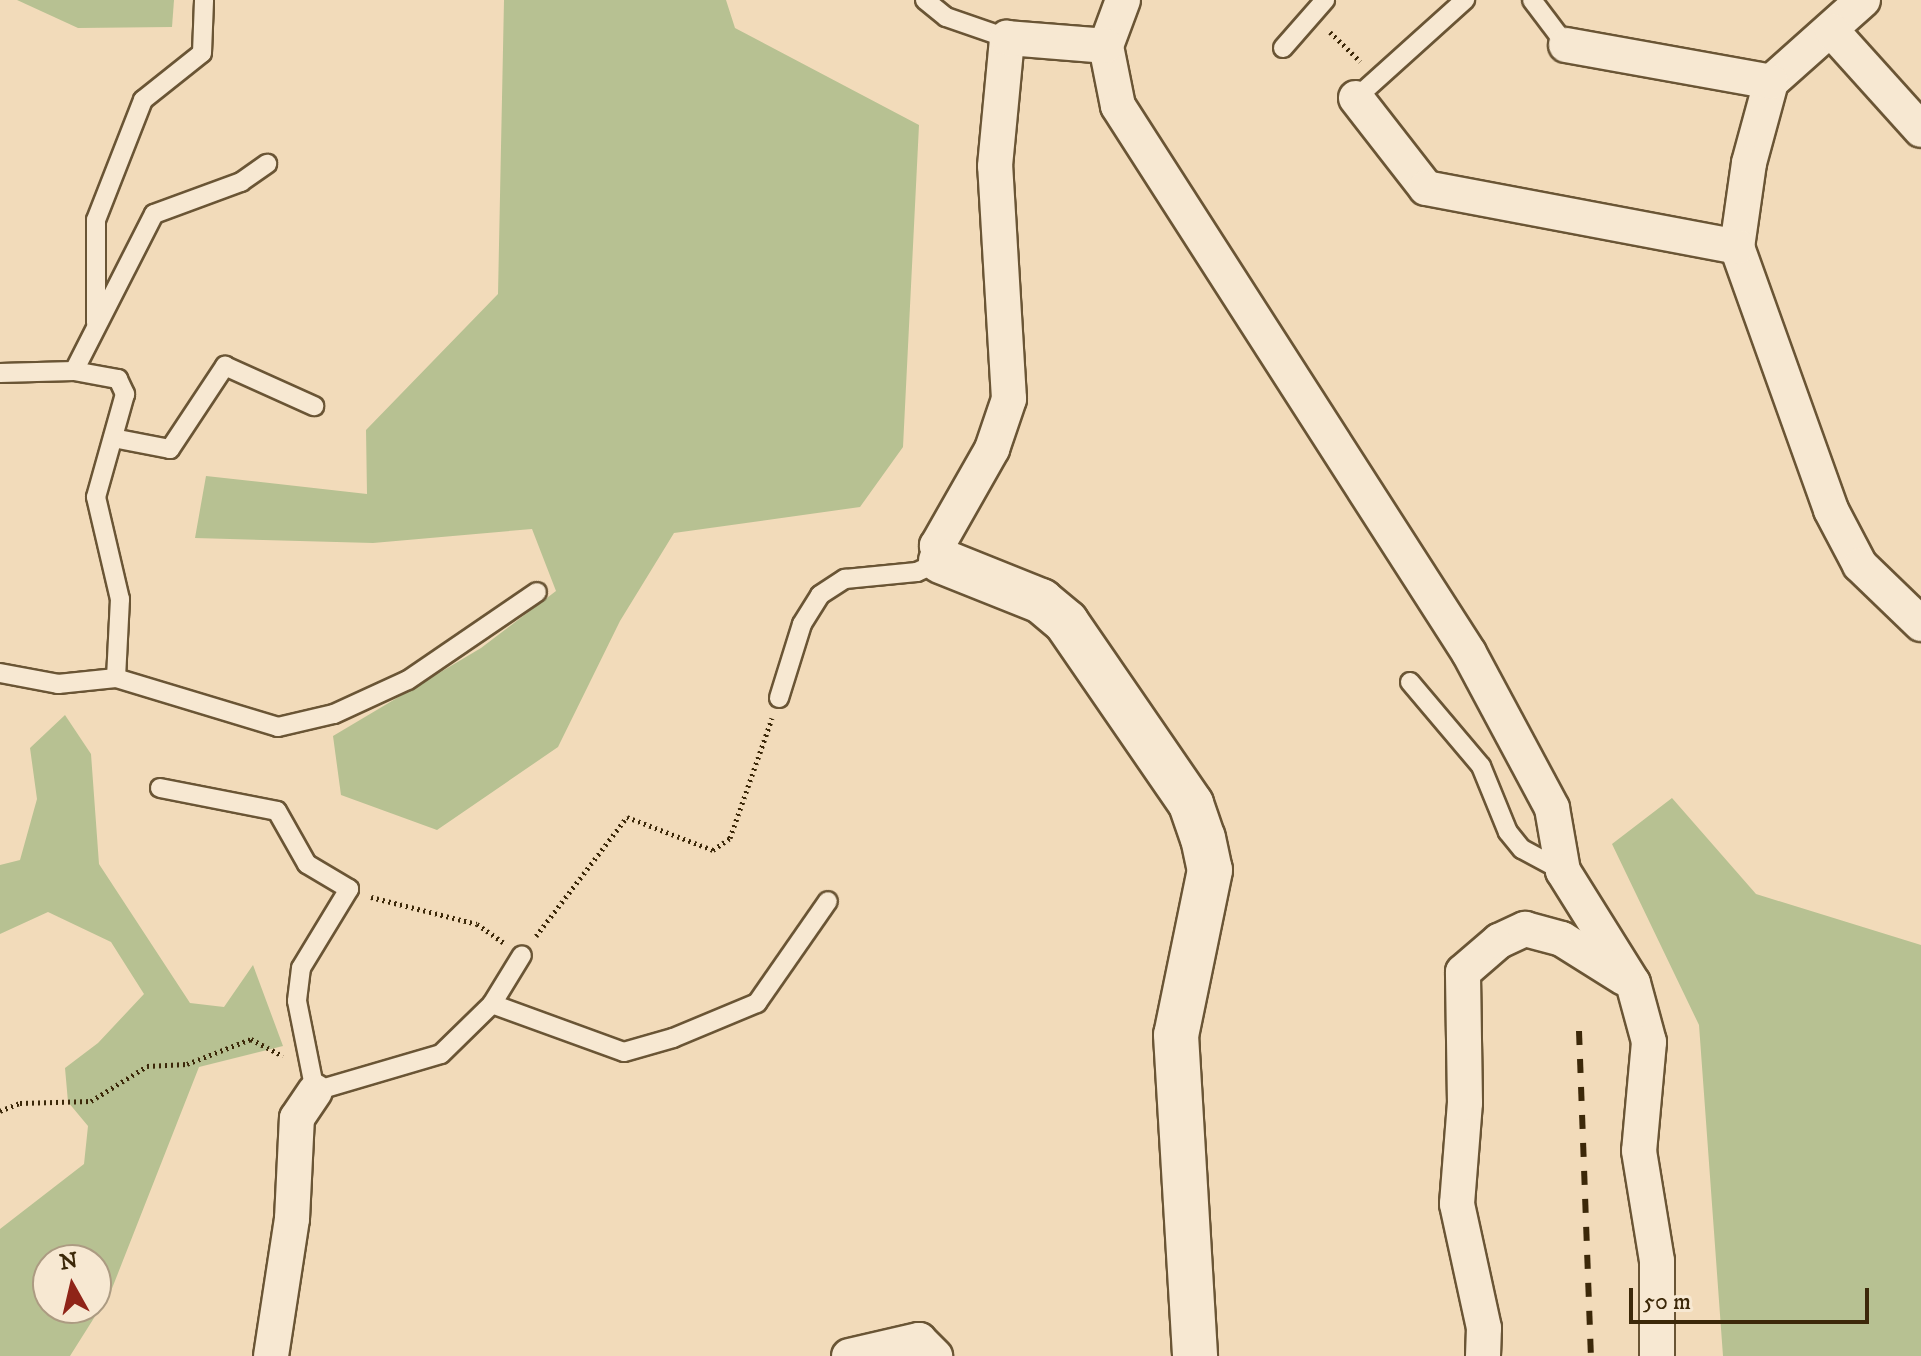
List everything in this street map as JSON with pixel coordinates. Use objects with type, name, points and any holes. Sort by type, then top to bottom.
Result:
[{"type":"street","points":[[1123,0],[1106,46],[1118,106],[1469,653],[1552,808],[1563,871],[1633,983],[1649,1042],[1639,1151],[1657,1261],[1657,1356]]},
{"type":"street","points":[[1863,0],[1832,31],[1771,82],[1749,163],[1737,247],[1831,510],[1860,565],[1921,624]]},
{"type":"street","points":[[1832,31],[1921,130]]},
{"type":"street","points":[[1106,46],[1007,38],[995,166],[1009,399],[992,449],[937,546],[941,561],[1041,601],[1066,622],[1191,804],[1203,838],[1210,870],[1176,1035],[1195,1356]]},
{"type":"street","points":[[1566,45],[1771,82]]},
{"type":"street","points":[[1367,88],[1426,188],[1737,247]]},
{"type":"street","points":[[1483,1356],[1484,1328],[1457,1204],[1465,1103],[1463,972],[1499,941],[1525,929],[1562,939],[1633,983]]},
{"type":"street","points":[[271,1356],[292,1219],[297,1118],[315,1091]]},
{"type":"street","points":[[849,1356],[919,1340],[935,1356]]},
{"type":"lane","points":[[96,323],[96,220],[143,100],[202,53],[204,0]]},
{"type":"lane","points":[[925,0],[946,17],[1007,38]]},
{"type":"lane","points":[[1283,48],[1325,0]]},
{"type":"lane","points":[[1367,88],[1465,0]]},
{"type":"lane","points":[[1532,0],[1566,45]]},
{"type":"lane","points":[[74,371],[154,214],[241,182],[267,164]]},
{"type":"lane","points":[[113,438],[170,449],[225,366],[314,406]]},
{"type":"lane","points":[[0,373],[74,371],[118,379],[125,394],[96,497],[120,599],[116,678]]},
{"type":"lane","points":[[779,698],[802,624],[820,595],[845,579],[917,572],[941,561]]},
{"type":"lane","points":[[0,673],[58,684],[116,678],[278,727],[334,714],[408,680],[537,592]]},
{"type":"lane","points":[[1410,682],[1481,766],[1515,840],[1563,871]]},
{"type":"lane","points":[[160,788],[277,811],[307,864],[349,889],[301,968],[297,1001],[315,1091],[441,1054],[492,1004],[522,955]]},
{"type":"lane","points":[[492,1004],[624,1052],[673,1038],[757,1003],[828,901]]},
{"type":"path","points":[[1312,15],[1367,88]]},
{"type":"path","points":[[349,889],[477,924],[522,955],[627,817],[713,850],[730,838],[779,698]]},
{"type":"path","points":[[0,1111],[20,1103],[91,1101],[147,1066],[187,1064],[251,1039],[290,1059],[315,1091]]},
{"type":"green space","points":[[17,0],[174,0],[172,27],[78,28]]},
{"type":"green space","points":[[504,0],[726,0],[735,28],[919,125],[903,447],[860,507],[674,533],[620,621],[558,747],[437,830],[341,795],[333,736],[481,648],[556,591],[532,529],[373,543],[195,538],[206,476],[367,494],[366,430],[498,294]]},
{"type":"green space","points":[[65,715],[91,754],[99,864],[190,1003],[224,1007],[253,965],[283,1046],[199,1067],[112,1288],[112,1244],[32,1244],[32,1324],[90,1324],[70,1356],[0,1356],[0,1229],[84,1164],[88,1126],[68,1102],[65,1068],[98,1043],[144,994],[111,942],[48,912],[0,934],[0,865],[20,860],[37,799],[30,748]]},
{"type":"green space","points":[[1672,798],[1756,894],[1921,945],[1921,1356],[1723,1356],[1699,1025],[1612,844]]},
{"type":"railway","points":[[1579,1031],[1591,1356]]}]
